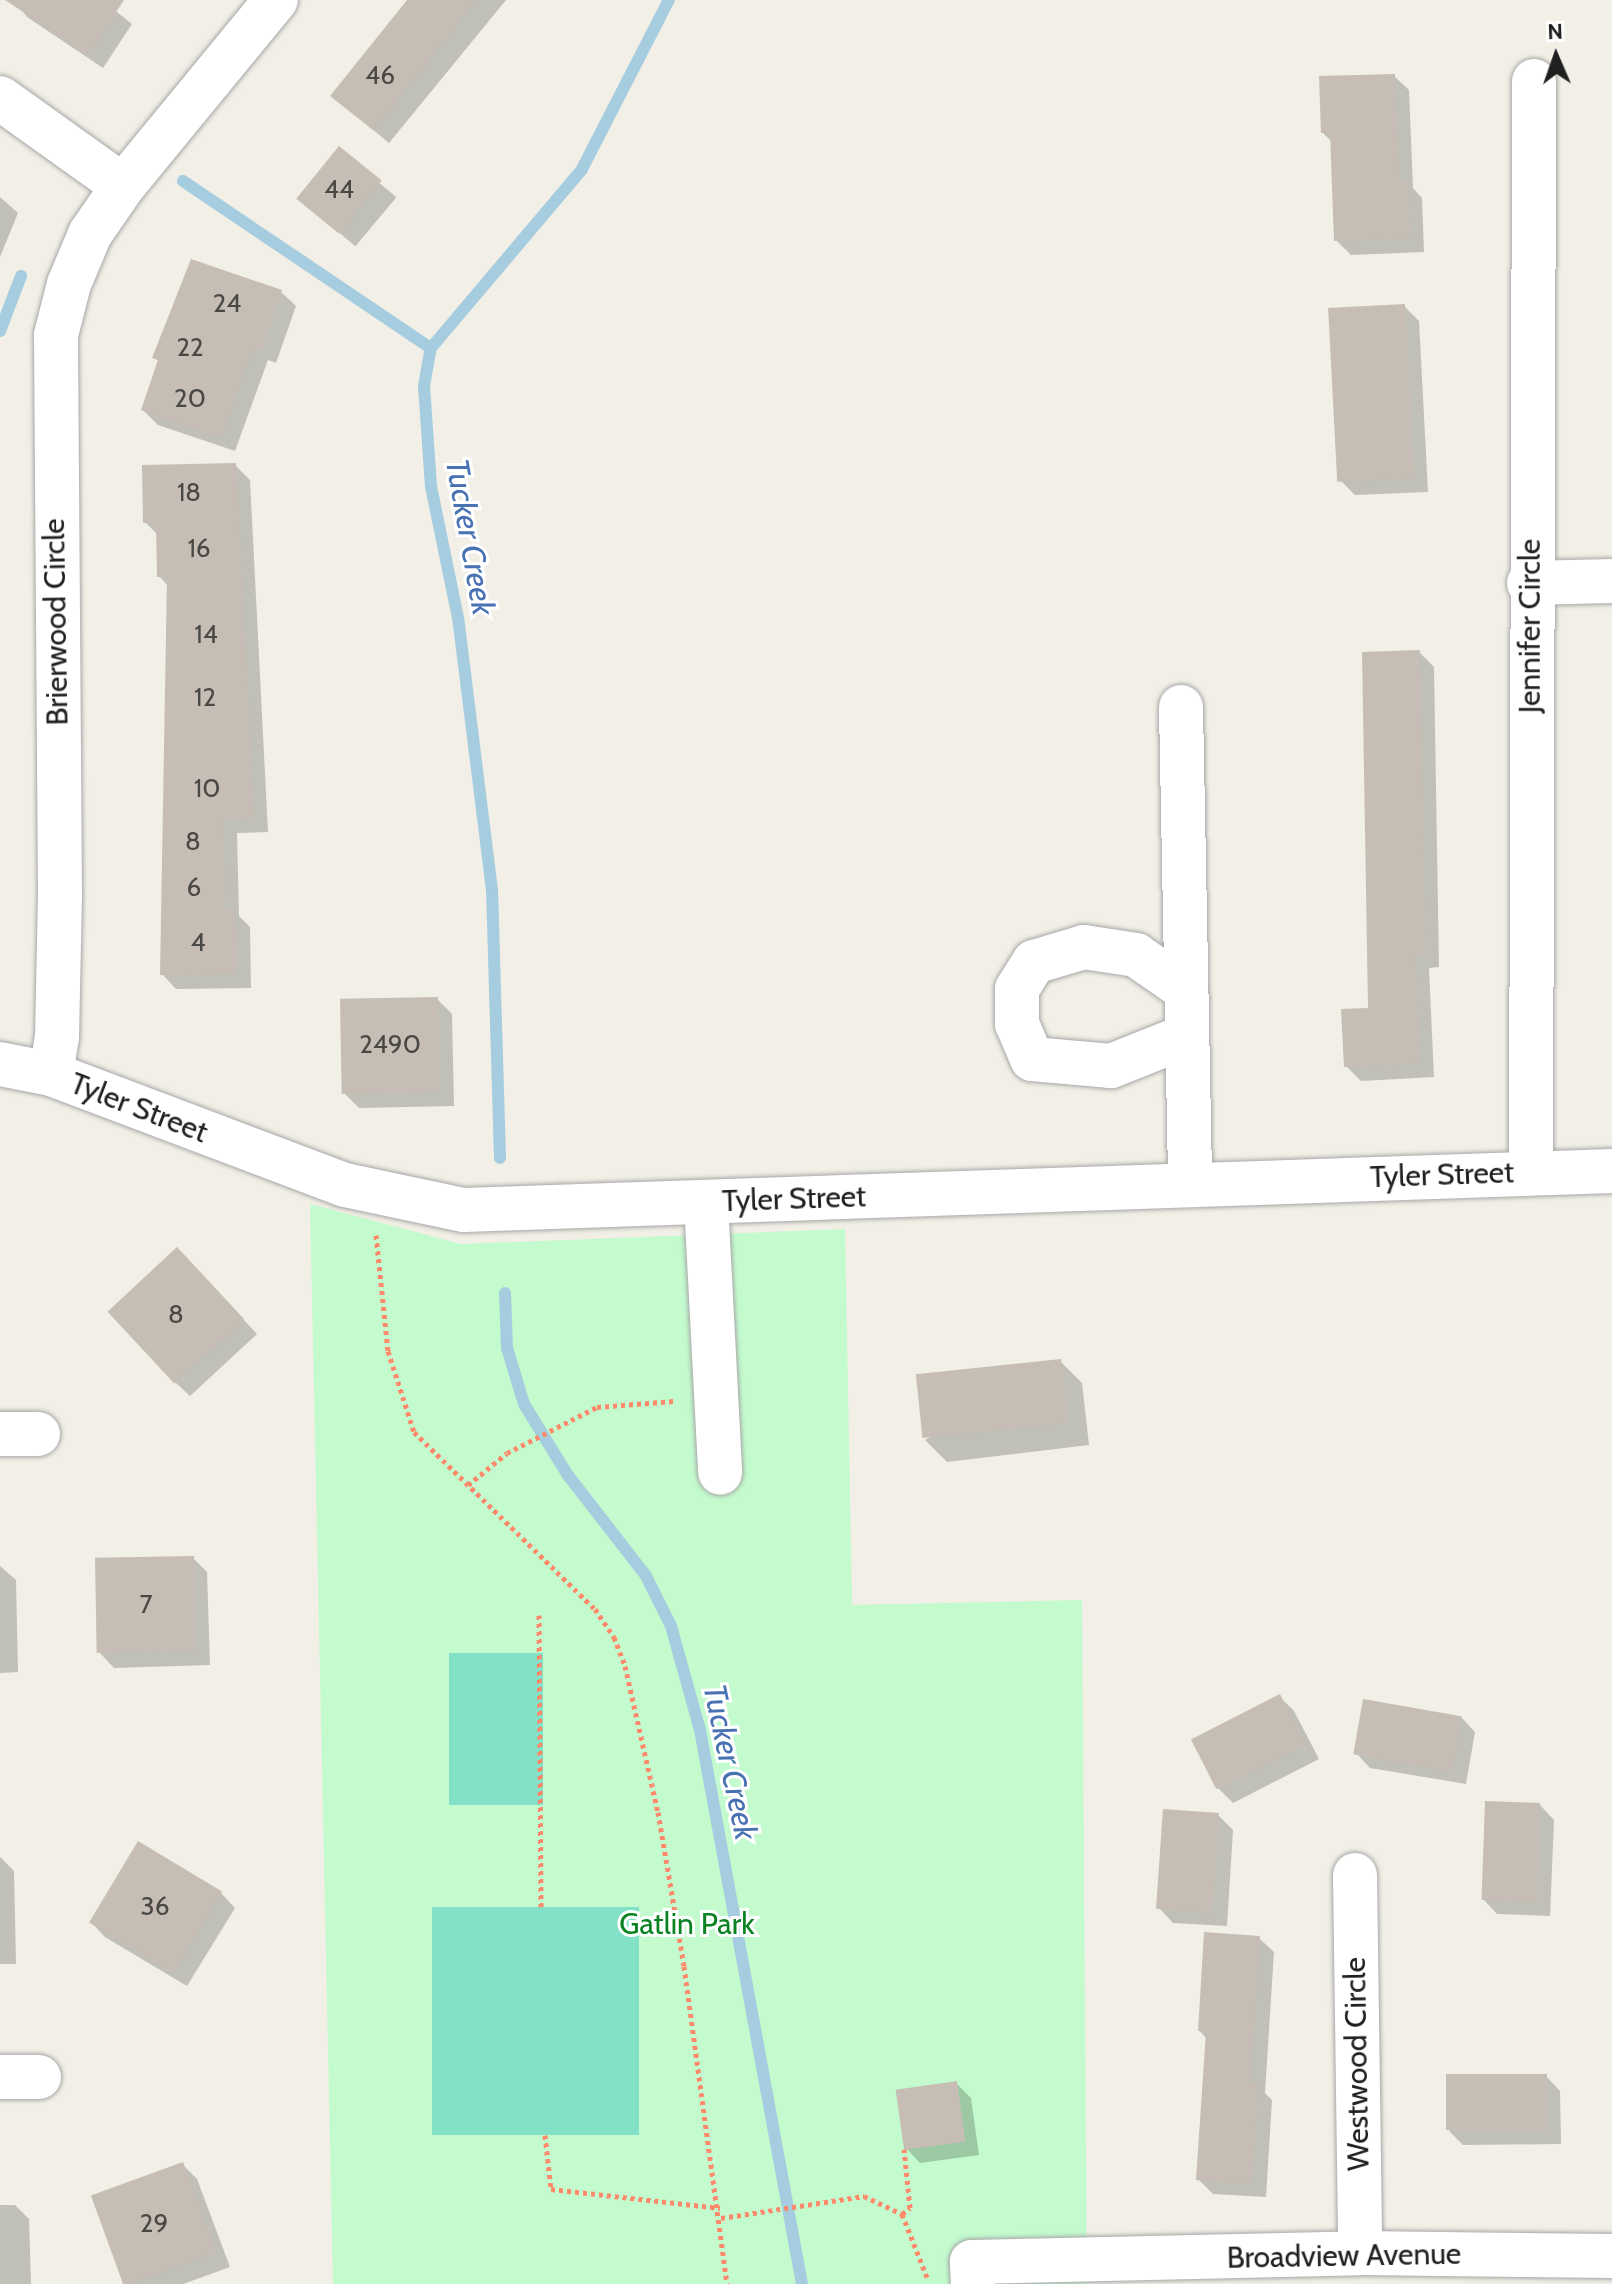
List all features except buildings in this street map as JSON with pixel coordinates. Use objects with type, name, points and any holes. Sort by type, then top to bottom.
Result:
[{"type":"street","name":"Brierwood Circle","points":[[51,1074],[58,1025],[60,896],[56,335],[69,284],[90,234],[123,186],[276,0]]},
{"type":"street","name":"Jennifer Circle","points":[[1531,1172],[1529,583],[1534,81]]},
{"type":"street","points":[[0,98],[123,186]]},
{"type":"street","points":[[1529,583],[1612,581]]},
{"type":"street","points":[[1181,707],[1184,1037],[1190,1182]]},
{"type":"street","points":[[1184,1037],[1111,1066],[1032,1059],[1017,1024],[1017,989],[1034,962],[1084,947],[1136,955],[1185,989]]},
{"type":"street","name":"Tyler Street","points":[[0,1064],[51,1074],[345,1185],[464,1210],[1190,1182],[1612,1171]]},
{"type":"street","points":[[706,1202],[720,1473]]},
{"type":"street","name":"Westwood Circle","points":[[1355,1875],[1360,2253]]},
{"type":"street","name":"Broadview Avenue","points":[[973,2284],[972,2262],[1360,2253],[1612,2256]]},
{"type":"path","points":[[376,1233],[381,1313],[402,1401],[414,1432],[595,1609],[614,1637],[625,1666],[658,1812],[720,2208],[727,2284]]},
{"type":"path","points":[[468,1485],[507,1453],[578,1415],[597,1407],[655,1402]]},
{"type":"path","points":[[539,1615],[541,1907]]},
{"type":"path","points":[[545,2135],[551,2189],[720,2208]]},
{"type":"path","points":[[721,2218],[822,2199],[864,2196],[902,2214],[910,2208],[904,2149]]},
{"type":"green space","name":"Gatlin Park","points":[[310,1204],[461,1244],[845,1229],[852,1605],[1082,1600],[1087,2284],[333,2284]]},
{"type":"green space","points":[[449,1653],[543,1653],[543,1805],[449,1805]]},
{"type":"green space","points":[[432,1907],[639,1907],[639,2135],[432,2135]]},
{"type":"waterway","name":"Tucker Creek","points":[[500,1158],[492,890],[458,618],[431,486],[424,386],[431,348],[582,169],[669,0]]},
{"type":"waterway","points":[[183,181],[431,348]]},
{"type":"waterway","points":[[0,331],[21,276]]},
{"type":"waterway","name":"Tucker Creek","points":[[505,1293],[507,1348],[524,1404],[567,1474],[646,1576],[671,1626],[700,1730],[802,2284]]}]
